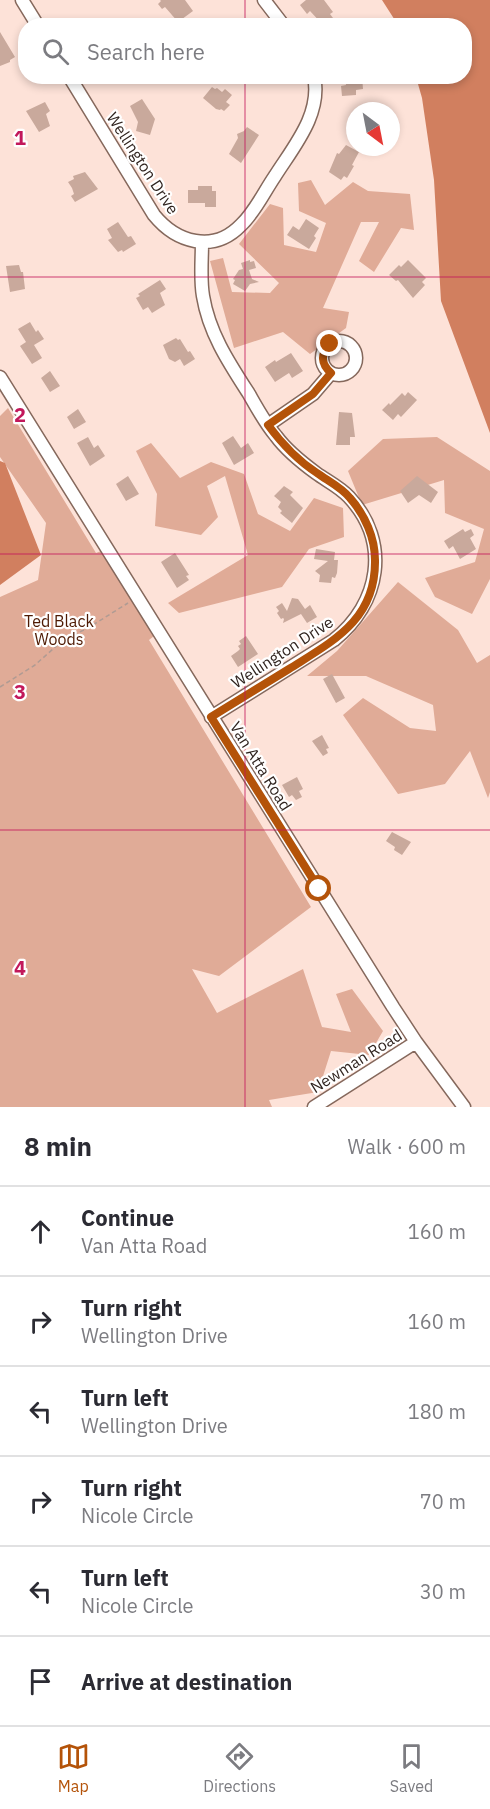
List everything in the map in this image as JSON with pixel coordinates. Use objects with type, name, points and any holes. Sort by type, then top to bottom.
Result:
[{"type":"street","points":[[22,0],[33,18]]},
{"type":"street","points":[[264,0],[278,18]]},
{"type":"street","name":"Wellington Drive","points":[[74,84],[159,221],[176,236],[202,242],[203,295],[210,325],[223,353],[268,425],[290,452],[344,492],[360,511],[373,542],[375,571],[372,586],[365,606],[357,618],[342,634],[211,717]]},
{"type":"street","points":[[202,242],[226,236],[245,221],[308,122],[315,100],[314,84]]},
{"type":"street","points":[[268,425],[313,394],[331,373]]},
{"type":"street","name":"Van Atta Road","points":[[0,377],[133,601],[211,717],[416,1042],[464,1107]]},
{"type":"street","name":"Newman Road","points":[[314,1107],[416,1042]]},
{"type":"path","points":[[0,687],[35,665],[63,640],[133,601]]},
{"type":"green space","points":[[311,180],[325,205],[353,182],[368,191],[410,194],[414,230],[401,228],[374,272],[359,261],[379,222],[361,222],[323,308],[349,312],[346,328],[310,354],[283,332],[234,348],[210,261],[223,258],[232,292],[270,293],[279,283],[239,244],[270,204],[283,208],[284,245],[316,252],[326,223],[299,211],[298,183]]},
{"type":"green space","name":"Ted Black Woods","points":[[8,408],[96,553],[101,551],[154,636],[149,640],[311,907],[219,976],[192,969],[217,1013],[303,969],[322,1027],[351,1032],[336,994],[352,989],[383,1031],[369,1055],[331,1051],[318,1092],[269,1100],[272,1107],[0,1107],[0,597],[38,580],[46,523],[0,457],[0,416]]},
{"type":"green space","points":[[437,437],[490,471],[490,579],[472,614],[435,597],[425,578],[475,562],[484,529],[445,513],[444,480],[362,505],[348,471],[383,439]]},
{"type":"green space","points":[[151,443],[180,478],[211,462],[244,474],[258,514],[290,531],[314,498],[343,508],[344,537],[309,549],[282,587],[179,613],[168,603],[248,555],[225,476],[207,486],[218,517],[201,535],[155,526],[157,494],[136,451]]},
{"type":"green space","points":[[398,582],[458,630],[477,663],[490,655],[490,792],[488,798],[470,751],[445,784],[398,794],[343,715],[363,698],[410,728],[436,731],[433,705],[366,676],[307,676],[337,651]]},
{"type":"shaded area","points":[[382,0],[490,0],[490,433],[441,301],[434,180],[418,84],[472,84],[472,18],[394,18]]},
{"type":"shaded area","points":[[0,461],[5,463],[41,555],[0,585]]},
{"type":"building","points":[[185,0],[193,11],[183,18],[175,18],[165,7],[162,9],[158,4],[161,1]]},
{"type":"building","points":[[306,0],[324,0],[333,12],[330,14],[333,18],[316,18],[310,11],[307,14],[300,5]]},
{"type":"building","points":[[0,32],[15,57],[0,66]]},
{"type":"building","points":[[363,84],[363,89],[356,90],[356,95],[342,96],[341,86]]},
{"type":"building","points":[[212,87],[222,92],[225,89],[232,95],[226,102],[230,105],[224,111],[216,109],[203,98]]},
{"type":"building","points":[[142,99],[155,119],[150,135],[136,131],[138,122],[130,106]]},
{"type":"building","points":[[45,102],[50,111],[46,114],[50,126],[39,132],[26,111]]},
{"type":"building","points":[[247,127],[259,135],[241,163],[229,154],[238,138],[237,134]]},
{"type":"building","points":[[346,145],[346,156],[357,156],[347,178],[344,176],[341,180],[329,172],[337,153],[339,154]]},
{"type":"building","points":[[85,172],[98,189],[75,202],[68,182],[74,179],[73,176]]},
{"type":"building","points":[[198,186],[212,186],[212,191],[216,191],[216,207],[205,207],[205,203],[188,203],[188,190],[198,190]]},
{"type":"building","points":[[306,219],[319,228],[309,249],[287,235],[293,226],[299,230]]},
{"type":"building","points":[[118,222],[136,244],[123,252],[122,250],[118,252],[108,240],[112,238],[107,229]]},
{"type":"building","points":[[250,260],[250,262],[254,261],[256,268],[249,270],[252,279],[259,282],[250,284],[245,291],[233,284],[235,280],[233,279],[239,270],[243,269],[241,263]]},
{"type":"building","points":[[408,260],[426,278],[422,282],[425,285],[413,298],[398,280],[396,281],[389,275]]},
{"type":"building","points":[[19,265],[23,272],[25,289],[10,292],[6,266]]},
{"type":"building","points":[[160,280],[166,289],[160,293],[165,305],[152,313],[148,307],[143,310],[136,298],[140,296],[138,294]]},
{"type":"building","points":[[30,322],[44,339],[34,345],[42,358],[32,364],[20,346],[26,342],[18,329]]},
{"type":"building","points":[[176,338],[180,339],[195,359],[184,366],[180,359],[175,362],[169,359],[163,345]]},
{"type":"building","points":[[291,353],[303,371],[292,378],[289,373],[275,382],[265,367]]},
{"type":"building","points":[[50,371],[60,386],[50,392],[41,378]]},
{"type":"building","points":[[408,392],[417,400],[401,417],[398,414],[393,420],[382,410],[402,393],[405,396]]},
{"type":"building","points":[[78,409],[86,422],[74,429],[67,417]]},
{"type":"building","points":[[339,412],[352,413],[355,437],[350,437],[350,445],[336,445]]},
{"type":"building","points":[[233,436],[241,448],[248,443],[254,453],[234,465],[222,443]]},
{"type":"building","points":[[88,437],[94,448],[98,445],[105,456],[90,466],[77,443]]},
{"type":"building","points":[[128,476],[139,494],[126,501],[116,484]]},
{"type":"building","points":[[417,476],[438,492],[431,503],[419,495],[408,503],[400,491]]},
{"type":"building","points":[[284,486],[293,492],[290,495],[303,508],[292,523],[280,513],[282,511],[278,507],[281,502],[274,496]]},
{"type":"building","points":[[463,529],[465,532],[471,529],[474,535],[470,538],[476,549],[460,559],[453,546],[449,549],[444,541]]},
{"type":"building","points":[[316,549],[335,552],[334,560],[338,560],[337,573],[335,578],[332,577],[331,583],[319,582],[320,575],[315,571],[328,561],[314,559]]},
{"type":"building","points":[[175,553],[189,575],[186,576],[189,580],[177,588],[161,562]]},
{"type":"building","points":[[292,598],[298,599],[305,609],[310,605],[317,617],[307,623],[301,614],[283,623],[284,619],[281,619],[277,613],[279,611],[276,607],[282,603],[287,611]]},
{"type":"building","points":[[246,636],[258,654],[238,667],[231,656],[240,649],[239,641]]},
{"type":"building","points":[[332,674],[345,698],[336,703],[323,679]]},
{"type":"building","points":[[322,735],[329,748],[326,749],[328,753],[323,756],[312,741]]},
{"type":"building","points":[[297,777],[303,789],[299,791],[302,797],[296,800],[292,795],[289,797],[282,785]]},
{"type":"building","points":[[392,832],[411,842],[402,855],[386,841]]},
{"type":"route","points":[[319,889],[211,717],[334,640],[357,618],[369,597],[375,571],[375,555],[368,527],[360,511],[344,492],[290,452],[268,425],[313,394],[331,373],[323,360],[324,351],[330,344]]}]
